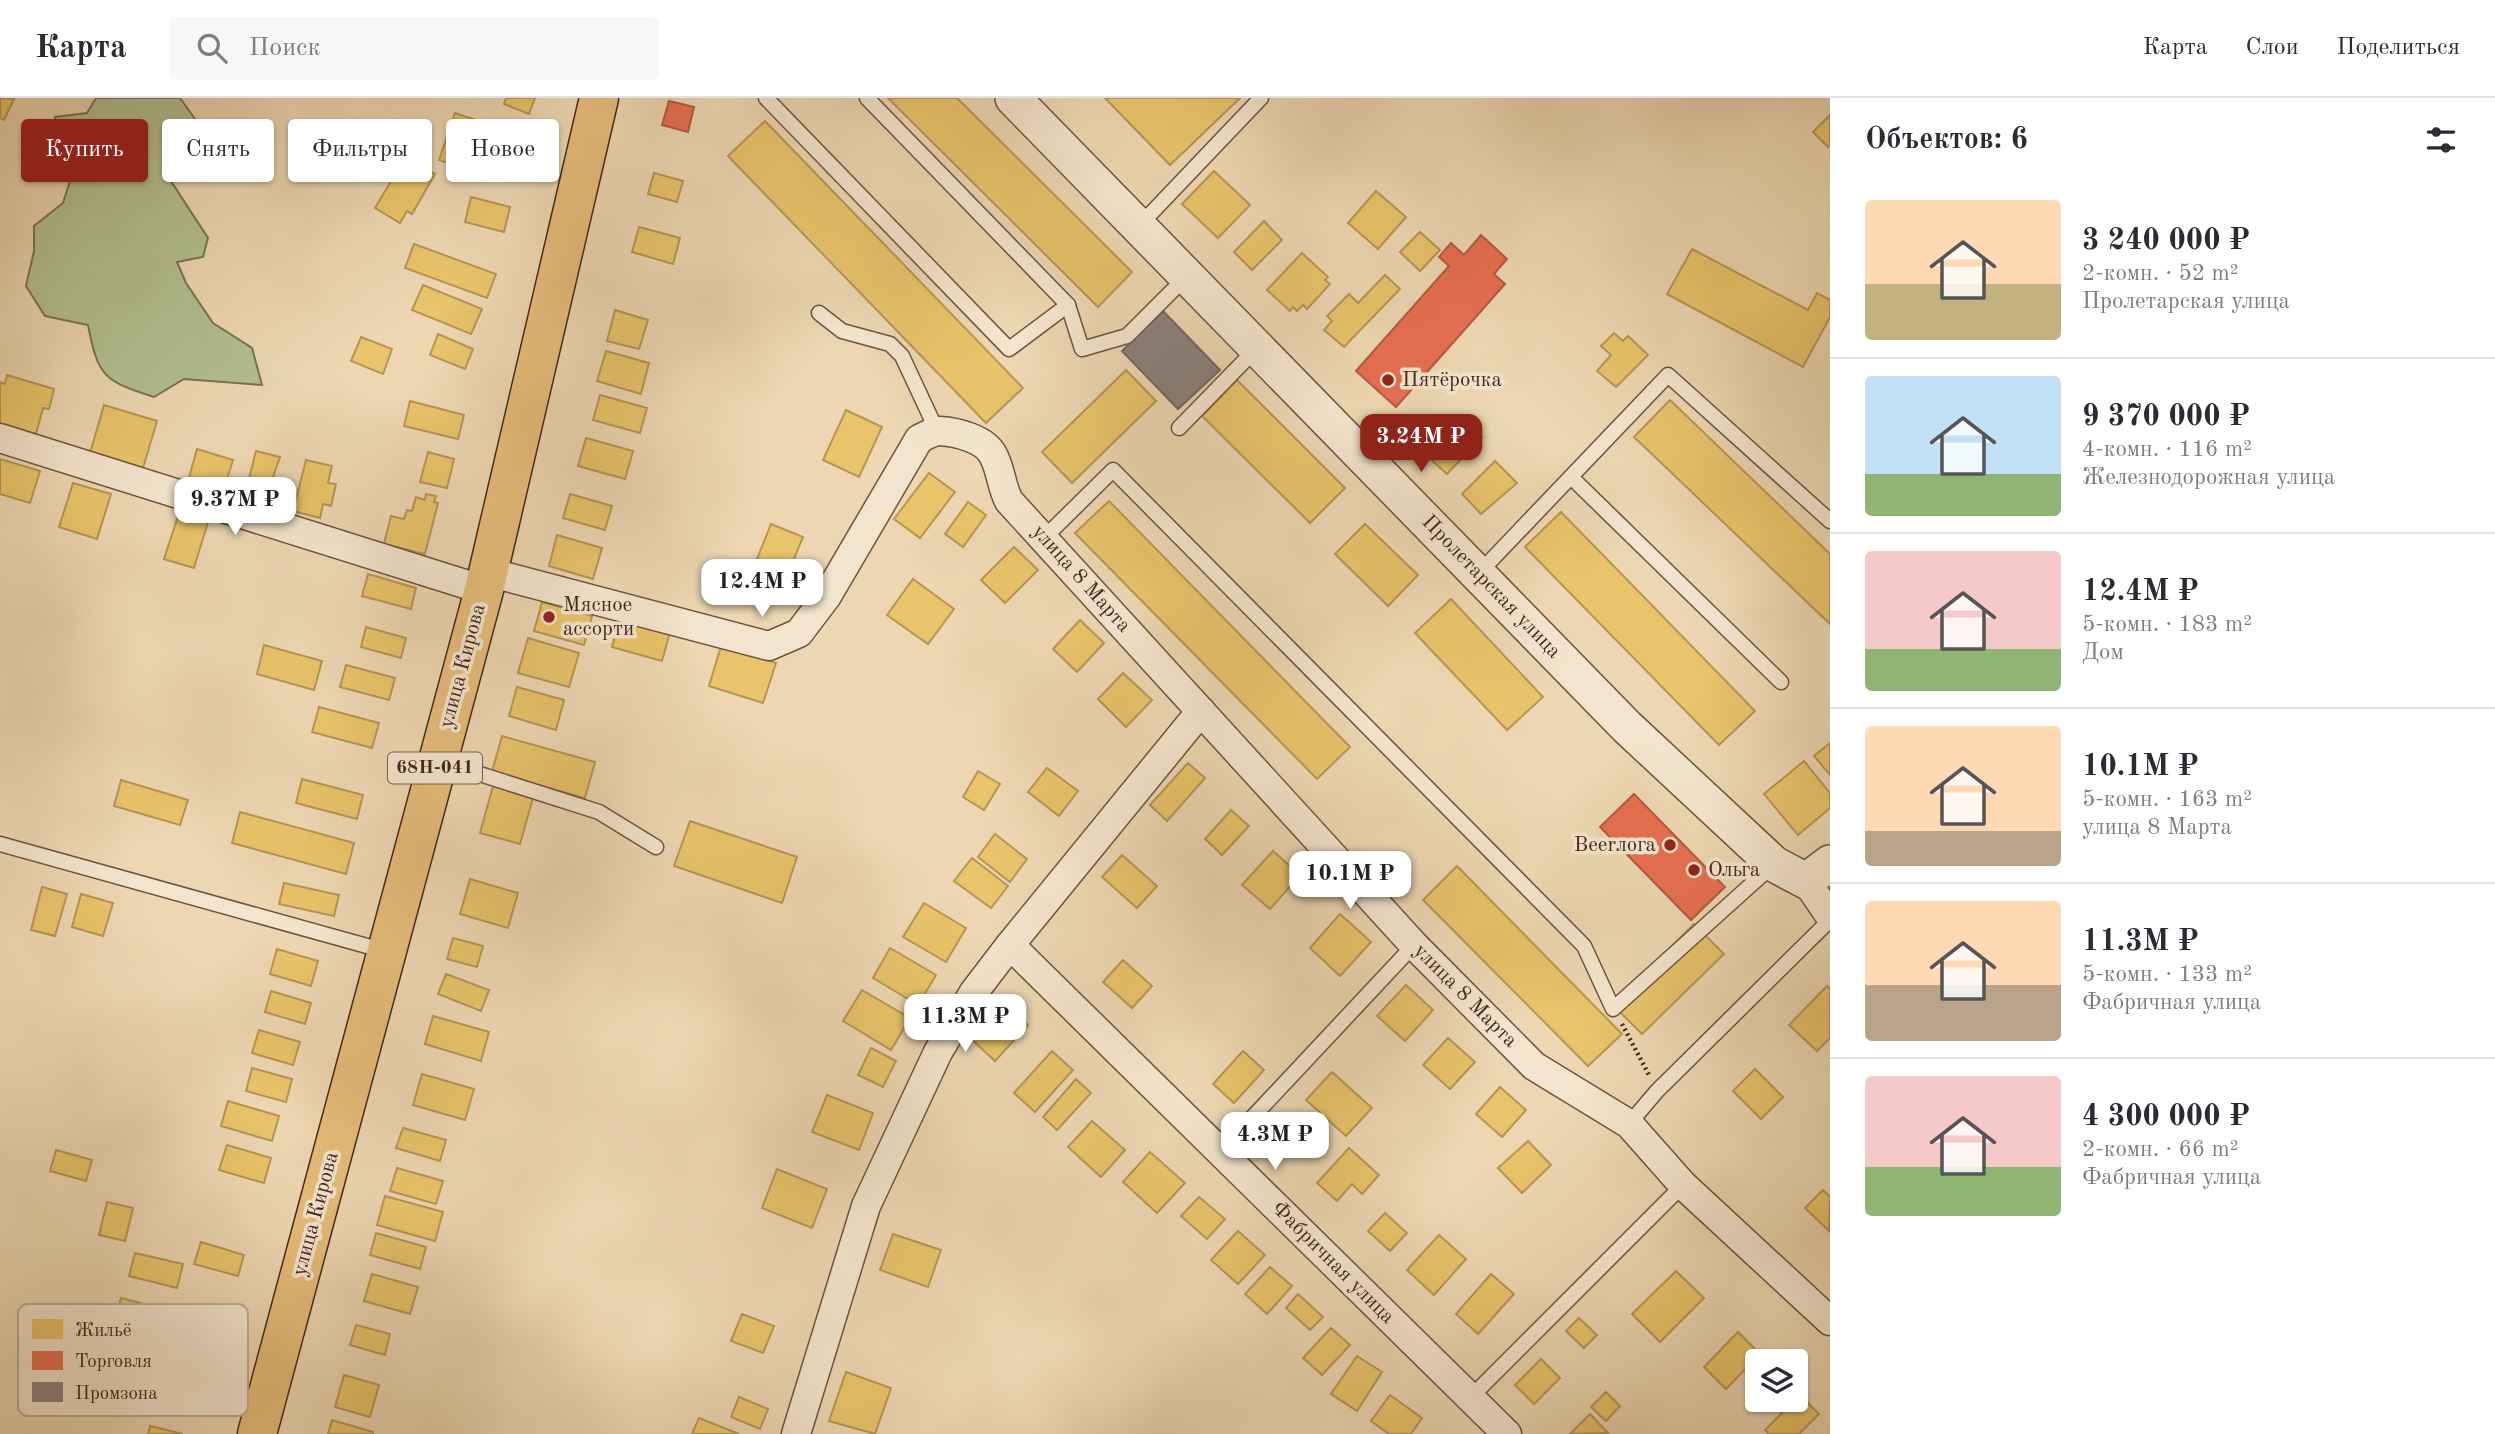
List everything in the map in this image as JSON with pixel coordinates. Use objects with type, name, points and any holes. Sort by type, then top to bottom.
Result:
[{"type":"main road","name":"улица Кирова","points":[[257,1434],[486,581],[599,98]]},
{"type":"street","name":"Пролетарская улица","points":[[1013,98],[1387,478],[1477,575],[1627,727],[1774,864],[1818,872],[1830,918]]},
{"type":"street","points":[[0,438],[486,581],[769,646],[799,633],[827,596],[919,439],[937,431]]},
{"type":"street","name":"улица 8 Марта","points":[[937,431],[973,438],[988,447],[995,457],[1000,485],[1009,501],[1414,945],[1534,1066],[1629,1124],[1683,1185],[1830,1321]]},
{"type":"street","points":[[796,1434],[866,1206],[937,1052],[974,992],[1010,945],[1201,710]]},
{"type":"street","name":"Фабричная улица","points":[[1010,945],[1507,1434]]},
{"type":"lane","points":[[766,98],[1009,349],[1068,304]]},
{"type":"lane","points":[[867,98],[1068,304],[1082,349],[1127,336],[1187,276]]},
{"type":"lane","points":[[1139,227],[1261,98]]},
{"type":"lane","points":[[819,313],[842,331],[890,344],[902,356],[937,431]]},
{"type":"lane","points":[[1179,428],[1257,348]]},
{"type":"lane","points":[[1477,575],[1668,375],[1830,521]]},
{"type":"lane","points":[[1044,538],[1113,470],[1584,946],[1614,1009],[1774,864]]},
{"type":"lane","points":[[1571,477],[1782,682]]},
{"type":"lane","points":[[438,761],[599,812],[656,847]]},
{"type":"lane","points":[[0,844],[385,951]]},
{"type":"lane","points":[[1629,1124],[1657,1091],[1830,918]]},
{"type":"lane","points":[[1220,1152],[1414,945]]},
{"type":"lane","points":[[1470,1398],[1683,1185]]},
{"type":"path","points":[[1614,1009],[1657,1091]]},
{"type":"green space","points":[[96,98],[180,98],[195,119],[162,119],[162,182],[172,182],[208,238],[203,257],[177,262],[186,283],[213,323],[252,348],[262,385],[184,379],[154,397],[113,381],[106,374],[95,356],[88,325],[45,316],[26,286],[34,251],[34,226],[63,203],[70,182],[148,182],[148,119],[55,119],[87,113]]},
{"type":"building: Жильё","points":[[0,98],[14,99],[4,120],[0,118]]},
{"type":"building: Жильё","points":[[506,98],[535,98],[529,114],[504,104]]},
{"type":"building: Жильё","points":[[888,98],[957,98],[1132,272],[1098,307]]},
{"type":"building: Жильё","points":[[1105,98],[1240,98],[1170,165]]},
{"type":"building: Жильё","points":[[455,113],[473,119],[453,119]]},
{"type":"building: Жильё","points":[[1830,115],[1830,145],[1828,147],[1813,132]]},
{"type":"building: Жильё","points":[[765,121],[1023,388],[986,423],[728,156]]},
{"type":"building: Жильё","points":[[446,139],[446,162],[439,160]]},
{"type":"building: Жильё","points":[[1214,171],[1250,205],[1218,238],[1182,204]]},
{"type":"building: Жильё","points":[[654,173],[683,181],[677,202],[648,194]]},
{"type":"building: Жильё","points":[[390,182],[430,182],[412,214],[407,211],[400,223],[375,208]]},
{"type":"building: Жильё","points":[[1376,191],[1406,217],[1378,249],[1348,223]]},
{"type":"building: Жильё","points":[[471,197],[510,207],[504,232],[465,222]]},
{"type":"building: Жильё","points":[[1264,221],[1282,240],[1252,270],[1234,252]]},
{"type":"building: Жильё","points":[[639,227],[680,238],[673,264],[632,252]]},
{"type":"building: Жильё","points":[[1420,232],[1440,250],[1420,271],[1400,252]]},
{"type":"building: Жильё","points":[[414,244],[496,274],[487,298],[405,268]]},
{"type":"building: Жильё","points":[[1692,249],[1808,310],[1817,293],[1830,300],[1830,317],[1803,367],[1667,294]]},
{"type":"building: Жильё","points":[[1302,253],[1328,277],[1325,280],[1330,284],[1307,309],[1303,305],[1297,311],[1293,307],[1290,311],[1267,290]]},
{"type":"building: Жильё","points":[[1385,275],[1400,289],[1344,347],[1324,330],[1332,321],[1327,316],[1349,294],[1358,303]]},
{"type":"building: Жильё","points":[[423,285],[482,309],[471,334],[412,310]]},
{"type":"building: Жильё","points":[[615,310],[648,320],[639,349],[607,341]]},
{"type":"building: Жильё","points":[[1614,333],[1623,341],[1628,336],[1648,355],[1616,387],[1597,371],[1611,355],[1601,346]]},
{"type":"building: Жильё","points":[[438,334],[473,349],[465,369],[430,355]]},
{"type":"building: Жильё","points":[[361,337],[392,349],[383,374],[351,361]]},
{"type":"building: Жильё","points":[[606,351],[649,363],[641,394],[597,381]]},
{"type":"building: Жильё","points":[[1126,370],[1156,401],[1072,483],[1042,452]]},
{"type":"building: Жильё","points":[[7,375],[54,389],[49,409],[43,408],[36,434],[0,424],[0,382],[5,384]]},
{"type":"building: Жильё","points":[[1237,380],[1345,488],[1310,523],[1202,416]]},
{"type":"building: Жильё","points":[[600,395],[647,408],[640,433],[593,420]]},
{"type":"building: Жильё","points":[[1670,400],[1830,554],[1830,624],[1634,437]]},
{"type":"building: Жильё","points":[[410,401],[464,415],[458,439],[404,426]]},
{"type":"building: Жильё","points":[[104,405],[157,421],[143,468],[90,453]]},
{"type":"building: Жильё","points":[[846,410],[882,427],[859,477],[823,460]]},
{"type":"building: Жильё","points":[[1463,419],[1482,437],[1447,474],[1427,456]]},
{"type":"building: Жильё","points":[[586,438],[633,451],[625,479],[578,466]]},
{"type":"building: Жильё","points":[[197,449],[233,460],[222,495],[187,485]]},
{"type":"building: Жильё","points":[[256,451],[280,457],[264,503],[244,498]]},
{"type":"building: Жильё","points":[[428,452],[454,459],[447,488],[420,482]]},
{"type":"building: Жильё","points":[[0,459],[40,471],[30,503],[0,494]]},
{"type":"building: Жильё","points":[[306,460],[332,466],[328,483],[336,484],[331,506],[323,504],[320,518],[293,511]]},
{"type":"building: Жильё","points":[[1495,461],[1517,483],[1481,514],[1462,494]]},
{"type":"building: Жильё","points":[[929,473],[955,492],[920,538],[894,519]]},
{"type":"building: Жильё","points":[[73,483],[111,494],[97,539],[59,527]]},
{"type":"building: Жильё","points":[[426,494],[436,496],[434,502],[438,503],[425,554],[384,544],[391,516],[404,519],[407,510],[412,511],[416,497],[425,500]]},
{"type":"building: Жильё","points":[[570,494],[612,506],[605,530],[563,518]]},
{"type":"building: Жильё","points":[[1109,501],[1350,747],[1317,779],[1075,533]]},
{"type":"building: Жильё","points":[[968,502],[986,515],[963,547],[945,534]]},
{"type":"building: Жильё","points":[[1561,512],[1755,711],[1719,745],[1525,547]]},
{"type":"building: Жильё","points":[[179,513],[208,522],[194,568],[164,559]]},
{"type":"building: Жильё","points":[[771,524],[803,537],[789,571],[757,559]]},
{"type":"building: Жильё","points":[[1365,524],[1418,575],[1388,606],[1335,554]]},
{"type":"building: Жильё","points":[[557,535],[602,548],[593,579],[549,566]]},
{"type":"building: Жильё","points":[[1014,547],[1038,570],[1005,603],[981,580]]},
{"type":"building: Жильё","points":[[368,574],[416,588],[411,609],[362,596]]},
{"type":"building: Жильё","points":[[913,579],[954,609],[928,644],[887,615]]},
{"type":"building: Жильё","points":[[1451,599],[1543,697],[1507,730],[1415,633]]},
{"type":"building: Жильё","points":[[542,602],[592,616],[584,645],[534,631]]},
{"type":"building: Жильё","points":[[620,618],[670,632],[662,661],[612,647]]},
{"type":"building: Жильё","points":[[1080,620],[1104,643],[1077,672],[1053,649]]},
{"type":"building: Жильё","points":[[366,627],[406,638],[401,658],[361,647]]},
{"type":"building: Жильё","points":[[528,638],[579,653],[569,687],[518,673]]},
{"type":"building: Жильё","points":[[264,645],[322,661],[314,690],[257,674]]},
{"type":"building: Жильё","points":[[721,646],[776,663],[763,703],[709,686]]},
{"type":"building: Жильё","points":[[346,665],[395,678],[389,700],[340,687]]},
{"type":"building: Жильё","points":[[1123,673],[1152,700],[1126,727],[1098,699]]},
{"type":"building: Жильё","points":[[517,687],[564,700],[556,730],[509,716]]},
{"type":"building: Жильё","points":[[319,707],[379,723],[372,748],[312,732]]},
{"type":"building: Жильё","points":[[502,736],[595,762],[585,798],[492,772]]},
{"type":"building: Жильё","points":[[1830,743],[1830,775],[1814,756]]},
{"type":"building: Жильё","points":[[1804,761],[1830,793],[1830,808],[1798,835],[1764,794]]},
{"type":"building: Жильё","points":[[1188,763],[1205,778],[1167,821],[1150,805]]},
{"type":"building: Жильё","points":[[1047,768],[1078,791],[1059,816],[1028,792]]},
{"type":"building: Жильё","points":[[978,771],[1000,784],[984,810],[963,797]]},
{"type":"building: Жильё","points":[[302,779],[363,795],[357,819],[296,803]]},
{"type":"building: Жильё","points":[[121,780],[188,800],[180,825],[114,806]]},
{"type":"building: Жильё","points":[[493,786],[533,798],[520,844],[480,833]]},
{"type":"building: Жильё","points":[[1231,810],[1249,826],[1222,855],[1205,839]]},
{"type":"building: Жильё","points":[[240,812],[354,843],[346,874],[232,843]]},
{"type":"building: Жильё","points":[[690,821],[797,857],[782,903],[674,866]]},
{"type":"building: Жильё","points":[[995,834],[1027,859],[1010,882],[978,857]]},
{"type":"building: Жильё","points":[[1273,851],[1300,875],[1270,909],[1242,885]]},
{"type":"building: Жильё","points":[[1122,855],[1157,886],[1137,908],[1102,877]]},
{"type":"building: Жильё","points":[[972,858],[1008,886],[991,908],[954,881]]},
{"type":"building: Жильё","points":[[1457,866],[1622,1034],[1588,1066],[1423,900]]},
{"type":"building: Жильё","points":[[470,879],[518,893],[508,928],[460,914]]},
{"type":"building: Жильё","points":[[284,883],[339,895],[334,916],[279,904]]},
{"type":"building: Жильё","points":[[42,887],[67,894],[55,936],[31,930]]},
{"type":"building: Жильё","points":[[81,894],[113,903],[103,936],[72,927]]},
{"type":"building: Жильё","points":[[924,903],[966,928],[946,962],[903,937]]},
{"type":"building: Жильё","points":[[1340,914],[1371,942],[1340,976],[1310,948]]},
{"type":"building: Жильё","points":[[1694,924],[1724,954],[1642,1034],[1613,1005]]},
{"type":"building: Жильё","points":[[453,938],[483,946],[477,967],[447,959]]},
{"type":"building: Жильё","points":[[890,948],[936,975],[918,1005],[873,978]]},
{"type":"building: Жильё","points":[[277,949],[318,961],[311,986],[270,974]]},
{"type":"building: Жильё","points":[[1123,960],[1152,986],[1132,1008],[1103,982]]},
{"type":"building: Жильё","points":[[446,974],[489,990],[481,1011],[438,994]]},
{"type":"building: Жильё","points":[[1406,985],[1433,1010],[1405,1041],[1377,1016]]},
{"type":"building: Жильё","points":[[1827,986],[1830,989],[1830,1038],[1817,1051],[1789,1025]]},
{"type":"building: Жильё","points":[[862,990],[910,1018],[891,1050],[843,1021]]},
{"type":"building: Жильё","points":[[271,991],[311,1003],[305,1024],[265,1012]]},
{"type":"building: Жильё","points":[[1001,1001],[1028,1025],[995,1061],[969,1037]]},
{"type":"building: Жильё","points":[[433,1016],[489,1032],[481,1061],[425,1044]]},
{"type":"building: Жильё","points":[[259,1030],[300,1042],[293,1065],[252,1053]]},
{"type":"building: Жильё","points":[[1448,1038],[1475,1062],[1450,1089],[1423,1065]]},
{"type":"building: Жильё","points":[[871,1048],[896,1061],[883,1087],[858,1075]]},
{"type":"building: Жильё","points":[[1052,1051],[1073,1070],[1035,1112],[1014,1093]]},
{"type":"building: Жильё","points":[[1243,1051],[1264,1070],[1234,1103],[1213,1084]]},
{"type":"building: Жильё","points":[[252,1068],[292,1079],[286,1102],[246,1091]]},
{"type":"building: Жильё","points":[[1755,1069],[1783,1097],[1761,1119],[1733,1091]]},
{"type":"building: Жильё","points":[[1332,1072],[1372,1108],[1346,1136],[1306,1100]]},
{"type":"building: Жильё","points":[[422,1074],[474,1089],[465,1120],[413,1105]]},
{"type":"building: Жильё","points":[[1076,1079],[1091,1093],[1057,1130],[1043,1117]]},
{"type":"building: Жильё","points":[[1500,1087],[1526,1110],[1502,1137],[1476,1114]]},
{"type":"building: Жильё","points":[[827,1095],[873,1113],[859,1150],[812,1132]]},
{"type":"building: Жильё","points":[[228,1101],[279,1116],[272,1141],[221,1126]]},
{"type":"building: Жильё","points":[[1092,1121],[1125,1150],[1101,1177],[1068,1147]]},
{"type":"building: Жильё","points":[[403,1128],[446,1140],[440,1161],[396,1148]]},
{"type":"building: Жильё","points":[[1528,1141],[1551,1165],[1522,1193],[1498,1168]]},
{"type":"building: Жильё","points":[[227,1145],[271,1158],[264,1183],[219,1170]]},
{"type":"building: Жильё","points":[[1349,1148],[1379,1175],[1362,1194],[1352,1184],[1337,1201],[1317,1183]]},
{"type":"building: Жильё","points":[[56,1150],[92,1160],[86,1181],[50,1171]]},
{"type":"building: Жильё","points":[[1150,1152],[1185,1183],[1157,1213],[1123,1182]]},
{"type":"building: Жильё","points":[[397,1168],[443,1181],[436,1204],[390,1191]]},
{"type":"building: Жильё","points":[[777,1169],[827,1189],[812,1228],[762,1208]]},
{"type":"building: Жильё","points":[[1823,1190],[1830,1197],[1829,1231],[1805,1208]]},
{"type":"building: Жильё","points":[[385,1196],[443,1212],[435,1241],[377,1225]]},
{"type":"building: Жильё","points":[[1199,1197],[1225,1219],[1207,1239],[1181,1216]]},
{"type":"building: Жильё","points":[[107,1202],[133,1208],[125,1241],[99,1235]]},
{"type":"building: Жильё","points":[[1385,1213],[1407,1233],[1390,1251],[1368,1231]]},
{"type":"building: Жильё","points":[[1238,1231],[1265,1255],[1238,1284],[1211,1260]]},
{"type":"building: Жильё","points":[[376,1233],[426,1247],[420,1269],[370,1255]]},
{"type":"building: Жильё","points":[[893,1234],[941,1250],[928,1287],[880,1270]]},
{"type":"building: Жильё","points":[[1439,1235],[1466,1259],[1434,1295],[1407,1270]]},
{"type":"building: Жильё","points":[[201,1242],[244,1255],[238,1276],[194,1264]]},
{"type":"building: Жильё","points":[[135,1253],[183,1264],[177,1288],[129,1276]]},
{"type":"building: Жильё","points":[[1270,1267],[1292,1286],[1267,1314],[1245,1294]]},
{"type":"building: Жильё","points":[[1676,1271],[1704,1298],[1660,1342],[1632,1314]]},
{"type":"building: Жильё","points":[[372,1274],[418,1287],[410,1314],[364,1301]]},
{"type":"building: Жильё","points":[[1491,1274],[1514,1294],[1478,1334],[1456,1314]]},
{"type":"building: Жильё","points":[[1298,1294],[1323,1317],[1310,1330],[1286,1308]]},
{"type":"building: Жильё","points":[[121,1298],[141,1303],[141,1304],[119,1304]]},
{"type":"building: Жильё","points":[[742,1314],[774,1326],[763,1353],[731,1341]]},
{"type":"building: Жильё","points":[[1579,1318],[1597,1335],[1584,1348],[1566,1331]]},
{"type":"building: Жильё","points":[[356,1325],[390,1334],[385,1355],[350,1345]]},
{"type":"building: Жильё","points":[[1331,1328],[1350,1345],[1322,1375],[1303,1358]]},
{"type":"building: Жильё","points":[[1738,1332],[1755,1349],[1745,1349],[1745,1369],[1726,1389],[1704,1367]]},
{"type":"building: Жильё","points":[[1357,1356],[1382,1372],[1357,1411],[1331,1394]]},
{"type":"building: Жильё","points":[[1541,1359],[1560,1378],[1534,1404],[1515,1385]]},
{"type":"building: Жильё","points":[[846,1372],[891,1388],[875,1434],[829,1421]]},
{"type":"building: Жильё","points":[[344,1375],[379,1385],[370,1417],[335,1407]]},
{"type":"building: Жильё","points":[[1606,1392],[1620,1406],[1606,1421],[1591,1407]]},
{"type":"building: Жильё","points":[[1390,1395],[1422,1418],[1411,1434],[1389,1434],[1371,1421]]},
{"type":"building: Жильё","points":[[739,1397],[768,1409],[760,1429],[731,1417]]},
{"type":"building: Жильё","points":[[1808,1403],[1819,1414],[1799,1434],[1769,1434],[1765,1430],[1783,1412],[1808,1412]]},
{"type":"building: Жильё","points":[[1590,1414],[1608,1433],[1570,1434]]},
{"type":"building: Жильё","points":[[699,1418],[739,1434],[692,1434]]},
{"type":"building: Жильё","points":[[332,1420],[373,1432],[373,1434],[328,1434]]},
{"type":"building: Жильё","points":[[150,1426],[183,1434],[148,1434]]},
{"type":"building: Торговля","points":[[669,101],[694,107],[688,132],[662,125]]},
{"type":"building: Торговля","points":[[1481,235],[1507,259],[1494,274],[1505,284],[1396,407],[1356,371],[1449,266],[1439,257],[1451,243],[1464,255]]},
{"type":"building: Торговля","points":[[1634,794],[1725,887],[1691,920],[1600,827]]},
{"type":"building: Промзона","points":[[1163,311],[1220,370],[1178,409],[1122,351]]},
{"type":"place","name":"Пятёрочка","points":[[1388,380]]},
{"type":"place","name":"Мясное ассорти","points":[[549,617]]},
{"type":"place","name":"Beerлога","points":[[1670,845]]},
{"type":"place","name":"Ольга","points":[[1694,870]]}]
